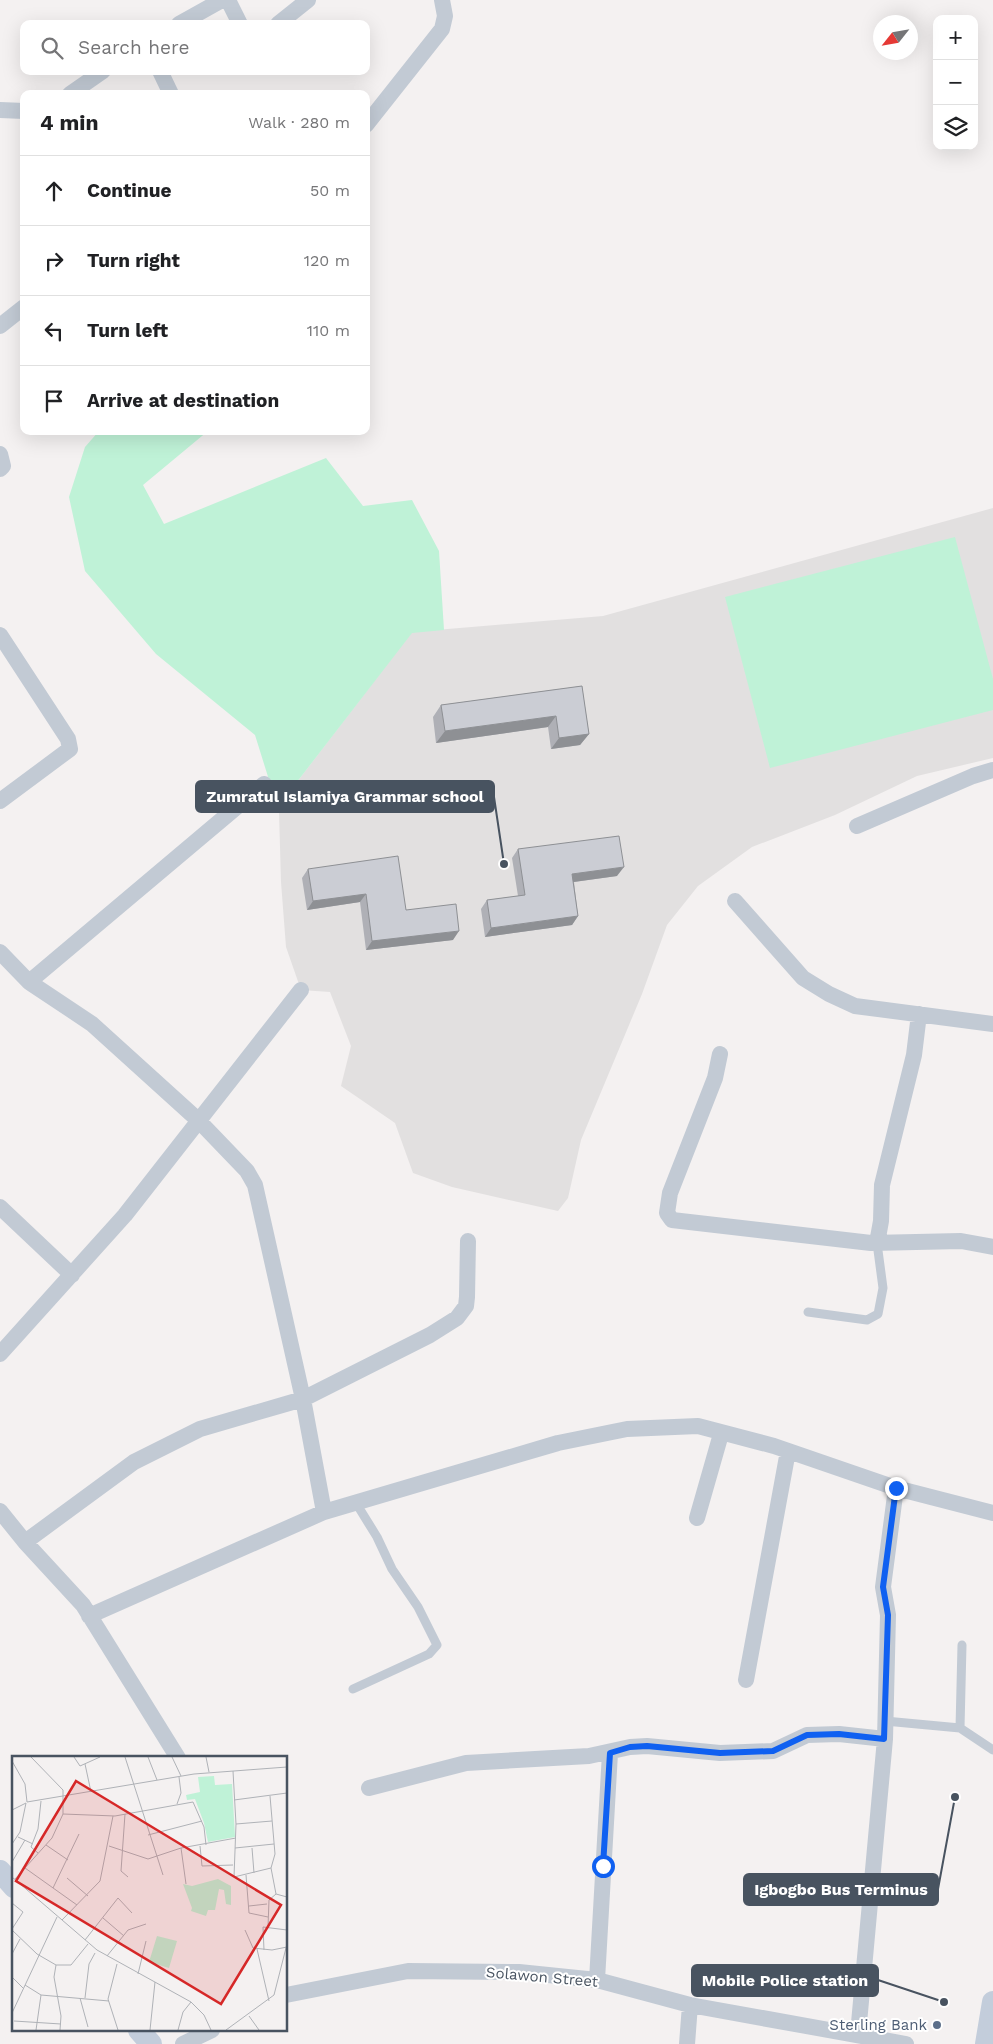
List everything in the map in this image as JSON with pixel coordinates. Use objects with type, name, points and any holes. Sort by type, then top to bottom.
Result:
[{"type":"main road","points":[[986,2044],[993,2002]]},
{"type":"main road","points":[[141,2032],[151,2044]]},
{"type":"street","points":[[186,20],[222,0]]},
{"type":"street","points":[[228,0],[238,20]]},
{"type":"street","points":[[283,20],[308,0]]},
{"type":"street","points":[[370,119],[442,29],[445,16],[442,0]]},
{"type":"street","points":[[76,90],[97,75]]},
{"type":"street","points":[[162,75],[169,90]]},
{"type":"street","points":[[0,110],[20,111]]},
{"type":"street","points":[[0,326],[20,310]]},
{"type":"street","points":[[0,454],[4,460],[4,466],[0,469]]},
{"type":"street","points":[[0,635],[68,739],[70,749],[0,801]]},
{"type":"street","points":[[858,826],[973,776],[993,770]]},
{"type":"street","points":[[29,982],[264,784]]},
{"type":"street","points":[[735,901],[803,978],[855,1006],[993,1024]]},
{"type":"street","points":[[0,952],[29,982],[92,1024],[198,1120],[246,1171],[255,1185],[303,1399],[324,1512]]},
{"type":"street","points":[[0,1354],[126,1215],[301,990]]},
{"type":"street","points":[[877,1243],[881,1221],[882,1185],[889,1149],[914,1055],[919,1014]]},
{"type":"street","points":[[720,1054],[715,1078],[670,1193],[666,1213],[672,1220],[877,1243],[961,1241],[993,1248]]},
{"type":"street","points":[[0,1207],[72,1275]]},
{"type":"street","points":[[24,1542],[134,1462],[200,1430],[303,1399],[430,1335],[457,1318],[466,1306],[468,1241]]},
{"type":"street","points":[[89,1616],[324,1512],[558,1443],[628,1429],[698,1426],[721,1434],[788,1451],[896,1488],[993,1513]]},
{"type":"street","points":[[697,1518],[721,1434]]},
{"type":"street","points":[[746,1680],[788,1451]]},
{"type":"street","points":[[858,2034],[884,1739],[888,1615],[883,1587],[896,1488]]},
{"type":"street","points":[[0,1511],[24,1542],[83,1605],[177,1756]]},
{"type":"street","points":[[369,1788],[466,1763],[610,1753],[630,1747],[647,1746],[720,1753],[773,1751],[807,1735],[839,1734],[884,1739]]},
{"type":"street","points":[[597,1980],[610,1753]]},
{"type":"street","name":"Solawon Street","points":[[288,1989],[408,1971],[519,1972],[597,1980],[690,2004],[906,2044]]},
{"type":"street","points":[[687,2044],[690,2004]]},
{"type":"street","points":[[183,2044],[208,2032]]},
{"type":"lane","points":[[808,1312],[867,1320],[878,1314],[883,1288],[877,1243]]},
{"type":"lane","points":[[353,1689],[429,1654],[437,1645],[418,1608],[396,1576],[377,1537],[356,1503]]},
{"type":"lane","points":[[960,1728],[962,1645]]},
{"type":"lane","points":[[885,1721],[960,1728],[993,1750]]},
{"type":"shaded area","points":[[993,508],[993,758],[917,776],[835,815],[752,847],[698,886],[667,925],[642,994],[581,1140],[568,1198],[558,1211],[452,1187],[413,1173],[395,1123],[341,1086],[351,1046],[330,992],[301,990],[286,947],[281,882],[279,812],[290,791],[412,632],[603,616]]},
{"type":"green space","points":[[96,435],[203,435],[143,485],[164,524],[326,458],[363,506],[412,500],[439,551],[444,630],[412,633],[290,791],[279,812],[255,735],[156,654],[85,571],[69,497],[85,447]]},
{"type":"green space","points":[[955,537],[993,679],[993,710],[770,768],[725,597]]},
{"type":"building","points":[[582,686],[589,734],[559,738],[556,716],[445,731],[441,705]]},
{"type":"building","points":[[619,836],[624,867],[572,874],[578,916],[491,928],[487,900],[525,895],[518,849]]},
{"type":"building","points":[[398,856],[406,910],[456,904],[459,931],[372,941],[366,894],[313,901],[308,869]]},
{"type":"place","name":"Zumratul Islamiya Grammar school","points":[[504,864]]},
{"type":"place","name":"Igbogbo Bus Terminus","points":[[955,1797]]},
{"type":"place","name":"Mobile Police station","points":[[944,2002]]},
{"type":"place","name":"Sterling Bank","points":[[937,2025]]},
{"type":"route","points":[[603,1866],[610,1753],[630,1747],[647,1746],[720,1753],[773,1751],[807,1735],[839,1734],[884,1739],[888,1615],[883,1587],[896,1488]]}]
